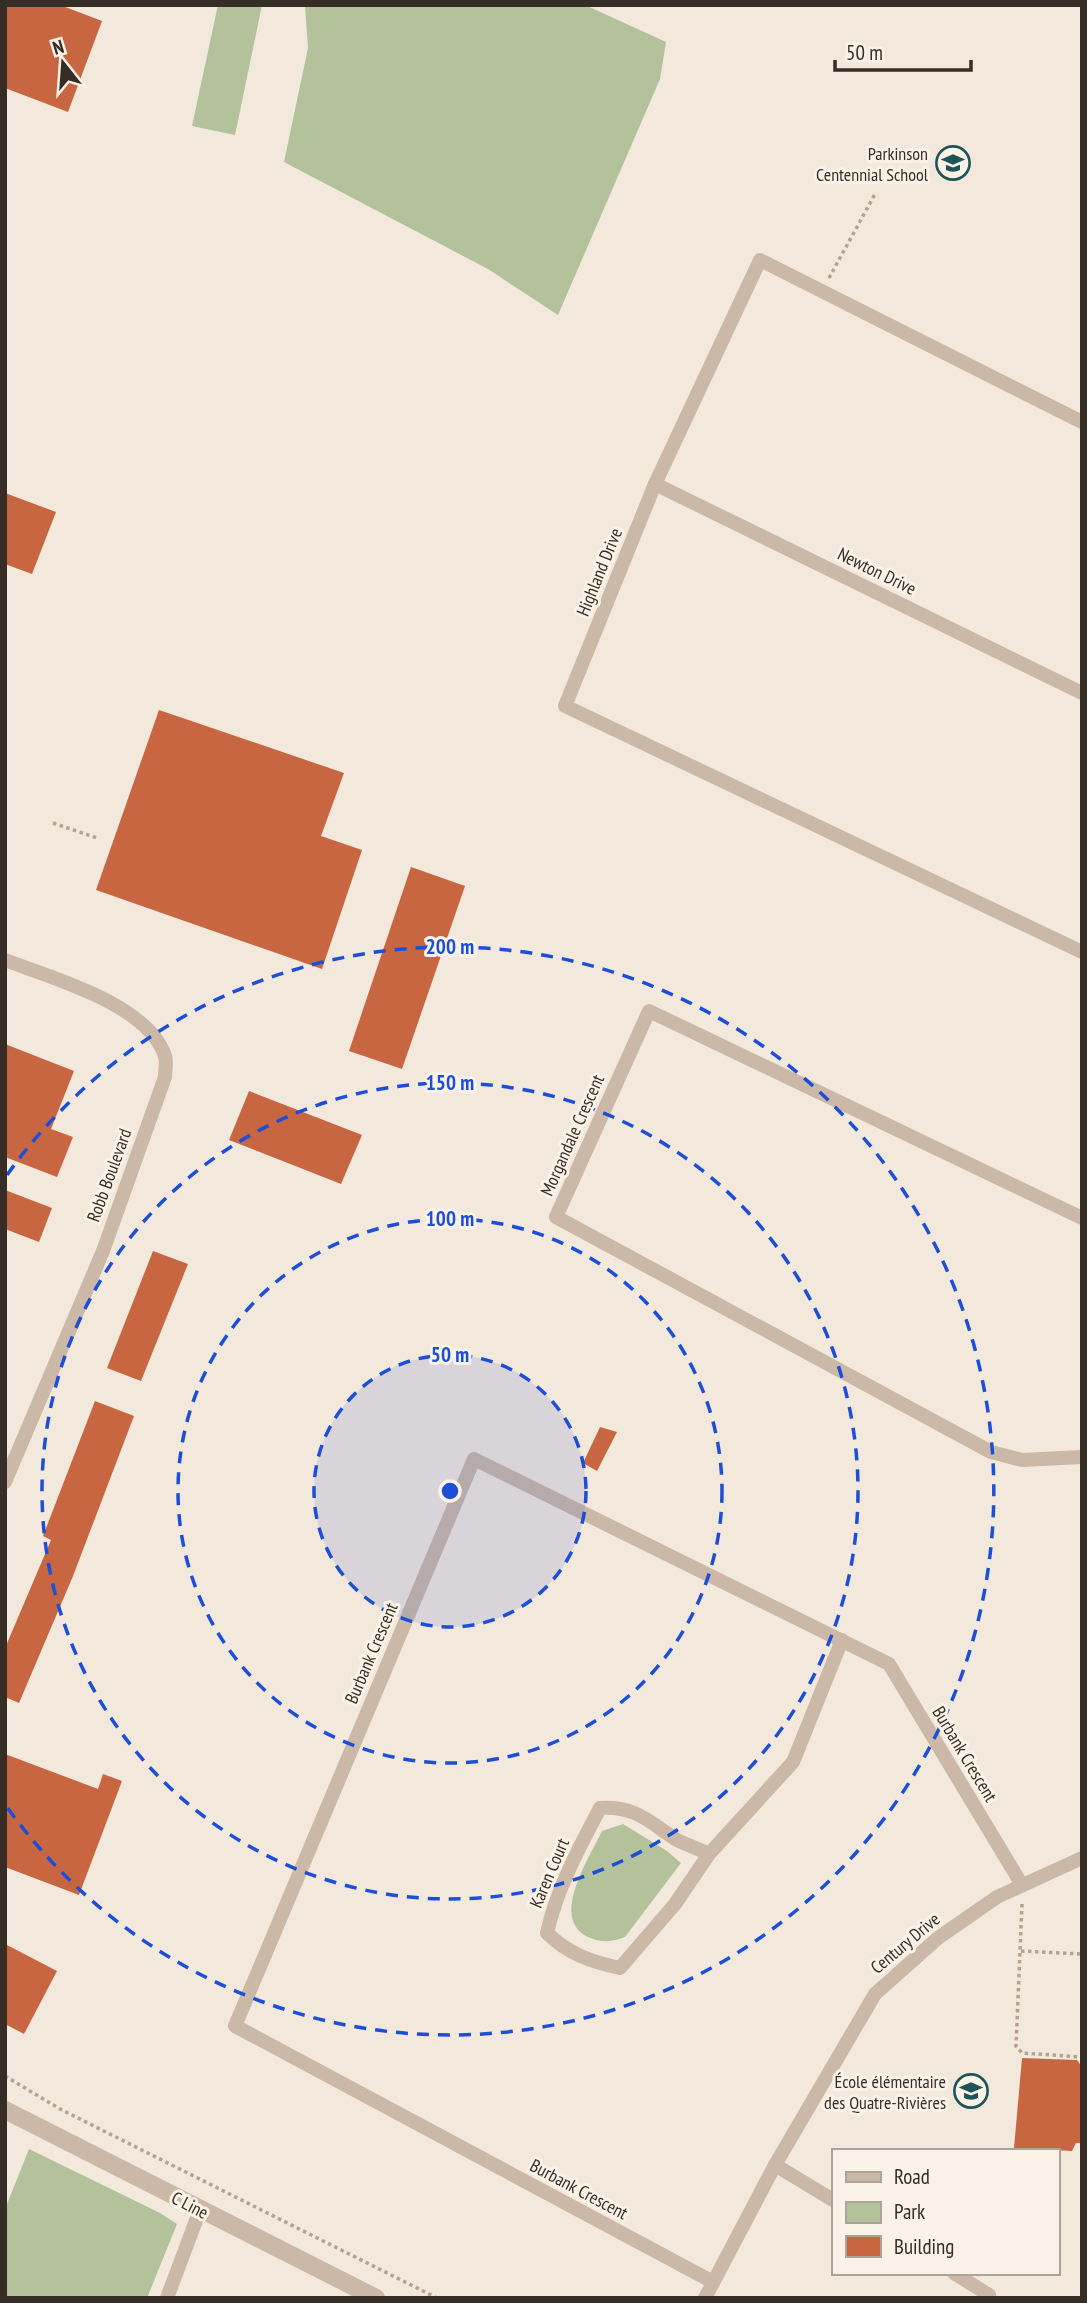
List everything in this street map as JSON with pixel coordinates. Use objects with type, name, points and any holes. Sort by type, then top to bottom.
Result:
[{"type":"street","name":"Highland Drive","points":[[1082,422],[760,261],[656,484],[565,706],[1082,952]]},
{"type":"street","name":"Newton Drive","points":[[656,484],[1082,693]]},
{"type":"street","name":"Robb Boulevard","points":[[5,960],[110,1001],[147,1026],[166,1059],[162,1086],[103,1251],[5,1482]]},
{"type":"street","name":"Morgandale Crescent","points":[[1082,1218],[649,1011],[556,1217],[991,1452],[1022,1460],[1082,1457]]},
{"type":"street","name":"Burbank Crescent","points":[[713,2283],[235,2026],[474,1459],[889,1664],[1022,1885]]},
{"type":"street","name":"Karen Court","points":[[709,1854],[678,1840],[648,1818],[618,1807],[600,1808],[570,1867],[552,1910],[547,1933],[560,1946],[591,1962],[620,1968],[675,1904],[709,1854],[793,1762],[842,1640]]},
{"type":"street","name":"Century Drive","points":[[705,2298],[775,2165],[875,1994],[938,1938],[997,1897],[1082,1857]]},
{"type":"street","name":"C Line","points":[[5,2110],[376,2298]]},
{"type":"street","points":[[775,2165],[832,2199]]},
{"type":"street","points":[[167,2298],[200,2210]]},
{"type":"street","points":[[957,2275],[989,2295],[988,2298]]},
{"type":"path","points":[[821,291],[875,194]]},
{"type":"path","points":[[53,823],[97,838]]},
{"type":"path","points":[[1022,1885],[1016,2046],[1022,2053],[1082,2057]]},
{"type":"path","points":[[1021,1951],[1082,1954]]},
{"type":"path","points":[[5,2076],[60,2109],[437,2298]]},
{"type":"green space","points":[[218,5],[262,5],[235,135],[192,126]]},
{"type":"green space","points":[[305,5],[585,5],[666,42],[660,79],[558,315],[488,269],[284,162],[308,48]]},
{"type":"green space","points":[[623,1824],[667,1851],[681,1863],[625,1937],[611,1941],[597,1940],[577,1928],[572,1916],[572,1902],[582,1871],[602,1831]]},
{"type":"green space","points":[[29,2149],[160,2213],[177,2224],[147,2298],[5,2298],[5,2209]]},
{"type":"building","points":[[5,5],[60,5],[102,21],[68,112],[5,88]]},
{"type":"building","points":[[5,493],[56,512],[32,574],[5,564]]},
{"type":"building","points":[[159,710],[344,773],[321,836],[362,850],[322,969],[96,890]]},
{"type":"building","points":[[411,867],[465,886],[402,1069],[349,1051]]},
{"type":"building","points":[[5,1044],[74,1071],[51,1129],[73,1137],[57,1177],[5,1157]]},
{"type":"building","points":[[249,1091],[362,1135],[341,1184],[229,1140]]},
{"type":"building","points":[[5,1190],[52,1208],[39,1242],[5,1229]]},
{"type":"building","points":[[153,1251],[188,1264],[141,1381],[107,1368]]},
{"type":"building","points":[[95,1401],[134,1416],[73,1576],[19,1703],[5,1697],[5,1648],[51,1540],[43,1536]]},
{"type":"building","points":[[600,1427],[617,1432],[597,1471],[583,1463]]},
{"type":"building","points":[[5,1754],[98,1789],[103,1774],[122,1781],[79,1895],[5,1867]]},
{"type":"building","points":[[5,1944],[57,1971],[24,2034],[5,2024]]},
{"type":"building","points":[[1022,2058],[1077,2060],[1082,2067],[1082,2143],[1076,2143],[1072,2151],[1014,2148]]},
{"type":"place","name":"Parkinson Centennial School","points":[[953,163]]},
{"type":"place","name":"École élémentaire des Quatre-Rivières","points":[[971,2091]]}]
